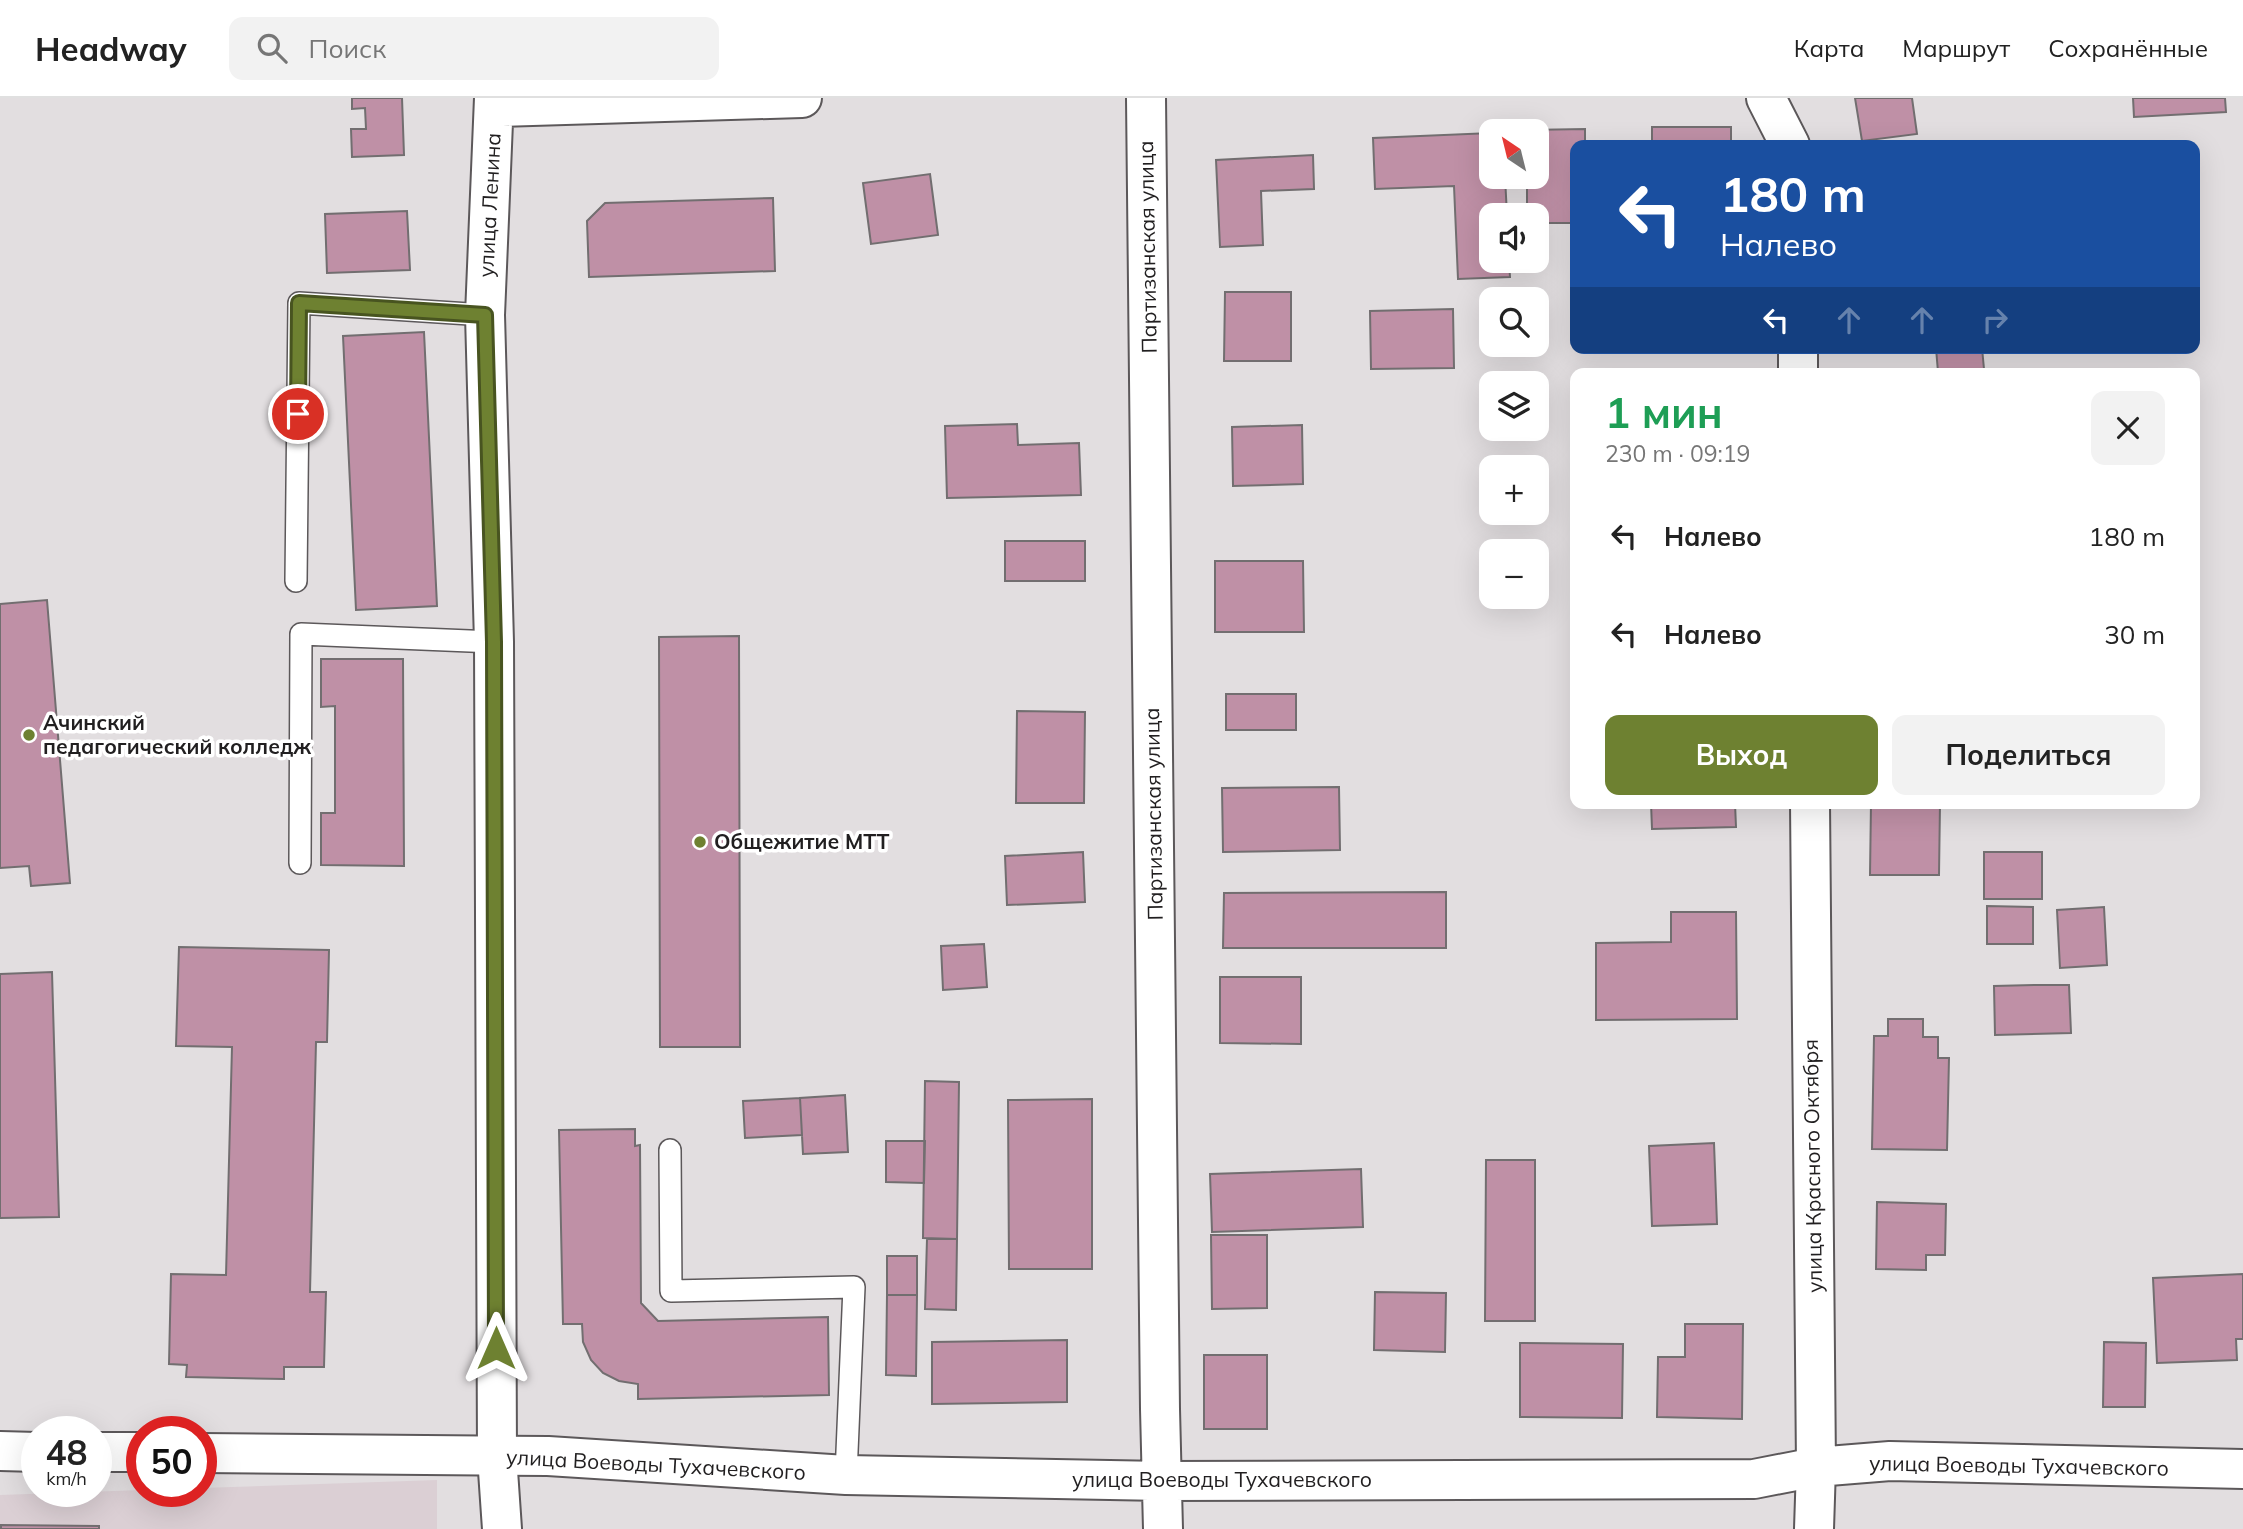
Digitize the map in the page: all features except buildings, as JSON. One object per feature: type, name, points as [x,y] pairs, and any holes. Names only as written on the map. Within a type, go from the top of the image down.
[{"type":"street","points":[[494,102],[802,98]]},
{"type":"street","name":"Партизанская улица","points":[[1146,98],[1163,1529]]},
{"type":"street","points":[[1766,98],[1787,140]]},
{"type":"street","name":"улица Ленина","points":[[494,102],[485,315],[494,642],[497,1456],[502,1529]]},
{"type":"street","name":"улица Красного Октября","points":[[1810,809],[1816,1467],[1814,1529]]},
{"type":"street","points":[[0,1451],[21,1452]]},
{"type":"street","name":"улица Воеводы Тухачевского","points":[[217,1452],[548,1456],[846,1475],[1163,1481],[1754,1479],[1816,1467],[1890,1461],[2243,1469]]},
{"type":"lane","points":[[296,581],[299,303],[485,315]]},
{"type":"lane","points":[[300,863],[301,634],[494,642]]},
{"type":"lane","points":[[670,1150],[671,1291],[854,1287],[846,1475]]},
{"type":"shaded area","points":[[437,1480],[437,1529],[0,1529],[0,1495],[21,1494],[21,1507],[112,1507],[112,1491],[126,1491],[126,1507],[217,1507],[217,1487]]},
{"type":"place","name":"Ачинский педагогический колледж","points":[[29,735]]},
{"type":"place","name":"Общежитие МТТ","points":[[700,842]]},
{"type":"route","points":[[298,414],[299,303],[485,315],[494,642],[496,1348]]}]
